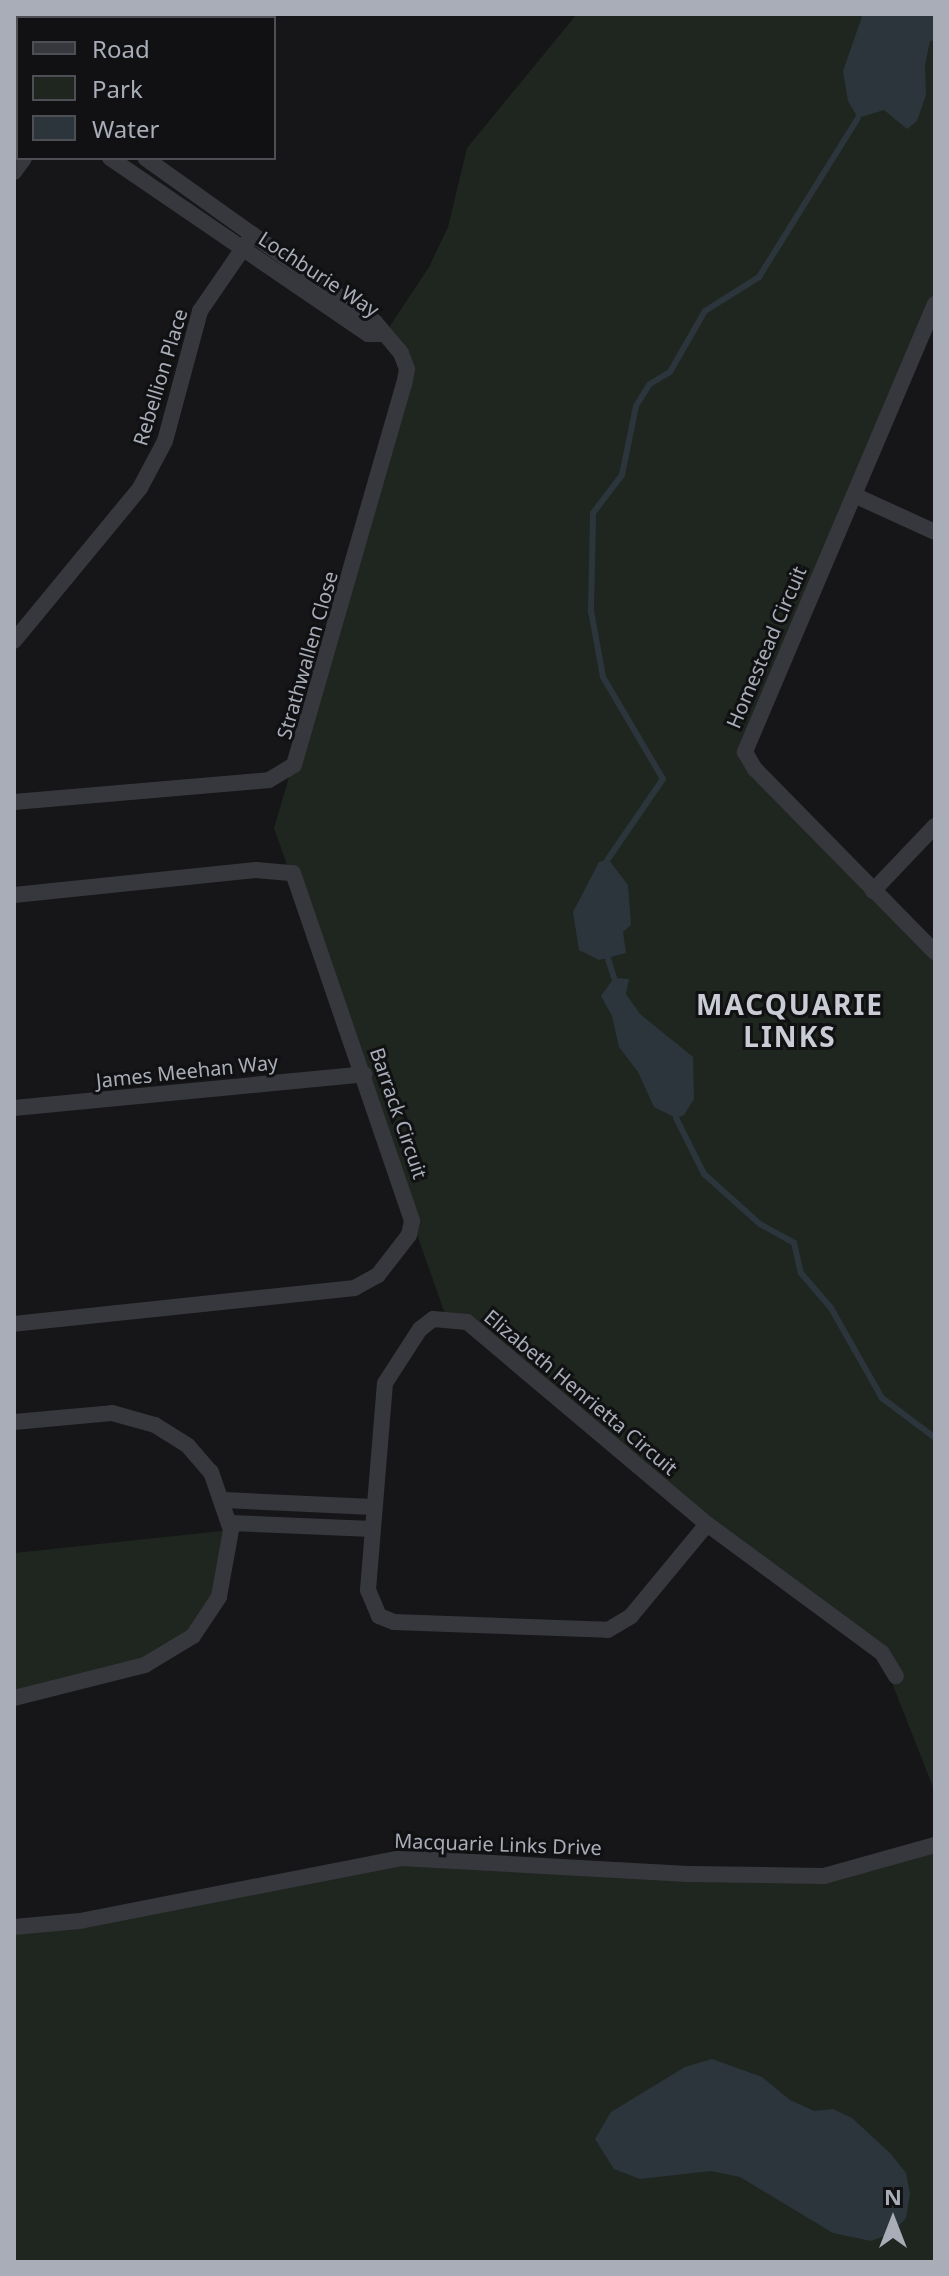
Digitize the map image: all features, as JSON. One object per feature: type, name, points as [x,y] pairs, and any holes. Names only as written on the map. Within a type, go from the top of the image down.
[{"type":"street","name":"Lochburie Way","points":[[113,160],[248,241]]},
{"type":"street","name":"Lochburie Way","points":[[147,160],[368,334],[381,334]]},
{"type":"street","name":"Rebellion Place","points":[[14,641],[140,488],[165,441],[200,311],[248,241]]},
{"type":"street","name":"Homestead Circuit","points":[[935,304],[745,752],[755,769],[935,952]]},
{"type":"street","name":"Strathwallen Close","points":[[14,802],[264,781],[294,765],[404,385],[407,369],[401,353],[381,334]]},
{"type":"street","points":[[854,495],[935,532]]},
{"type":"street","points":[[873,891],[935,826]]},
{"type":"street","name":"Barrack Circuit","points":[[14,895],[256,870],[293,873],[412,1221],[409,1235],[372,1281],[355,1288],[14,1324]]},
{"type":"street","name":"James Meehan Way","points":[[14,1108],[364,1074]]},
{"type":"street","name":"Elizabeth Henrietta Circuit","points":[[707,1524],[631,1616],[620,1625],[589,1633],[394,1622],[379,1616],[368,1590],[385,1383],[420,1329],[433,1319],[451,1317],[467,1322],[707,1524],[882,1653],[896,1676]]},
{"type":"street","points":[[14,1422],[95,1413],[146,1421],[199,1458],[224,1500],[230,1523],[228,1570],[219,1597],[193,1636],[145,1665],[14,1698]]},
{"type":"street","points":[[224,1500],[373,1507]]},
{"type":"street","points":[[230,1523],[372,1529]]},
{"type":"street","name":"Macquarie Links Drive","points":[[14,1927],[80,1921],[401,1858],[688,1874],[824,1876],[935,1845]]},
{"type":"green space","name":"MACQUARIE LINKS","points":[[577,14],[935,14],[935,305],[745,752],[935,954],[935,1792],[881,1655],[467,1322],[446,1317],[274,828],[409,371],[382,338],[429,267],[448,227],[467,148]]},
{"type":"green space","points":[[231,1530],[218,1600],[169,1654],[14,1700],[14,1553]]},
{"type":"green space","points":[[935,1845],[935,2262],[14,2262],[14,1928],[402,1858],[820,1877]]},
{"type":"water","points":[[863,14],[935,14],[935,40],[930,41],[925,65],[926,95],[917,121],[907,129],[884,110],[858,118],[848,101],[843,71]]},
{"type":"water","points":[[608,859],[628,885],[631,925],[623,932],[626,953],[599,960],[579,950],[573,912],[599,862]]},
{"type":"water","points":[[614,978],[629,979],[626,994],[640,1014],[693,1057],[694,1099],[684,1115],[676,1118],[654,1107],[638,1072],[619,1047],[612,1016],[601,996]]},
{"type":"water","points":[[712,2059],[762,2077],[790,2100],[814,2111],[833,2109],[852,2118],[890,2153],[906,2173],[910,2194],[906,2218],[892,2233],[871,2241],[833,2233],[740,2177],[711,2171],[640,2179],[614,2169],[595,2139],[611,2112],[685,2067]]},
{"type":"waterway","points":[[608,859],[663,779],[603,677],[591,611],[593,513],[622,475],[636,406],[650,384],[670,372],[705,311],[759,277],[858,118]]},
{"type":"waterway","points":[[608,959],[614,978]]},
{"type":"waterway","points":[[676,1118],[704,1174],[760,1224],[794,1243],[801,1273],[831,1308],[882,1398],[935,1438]]},
{"type":"district","name":"MACQUARIE LINKS","points":[[790,1020]]}]
